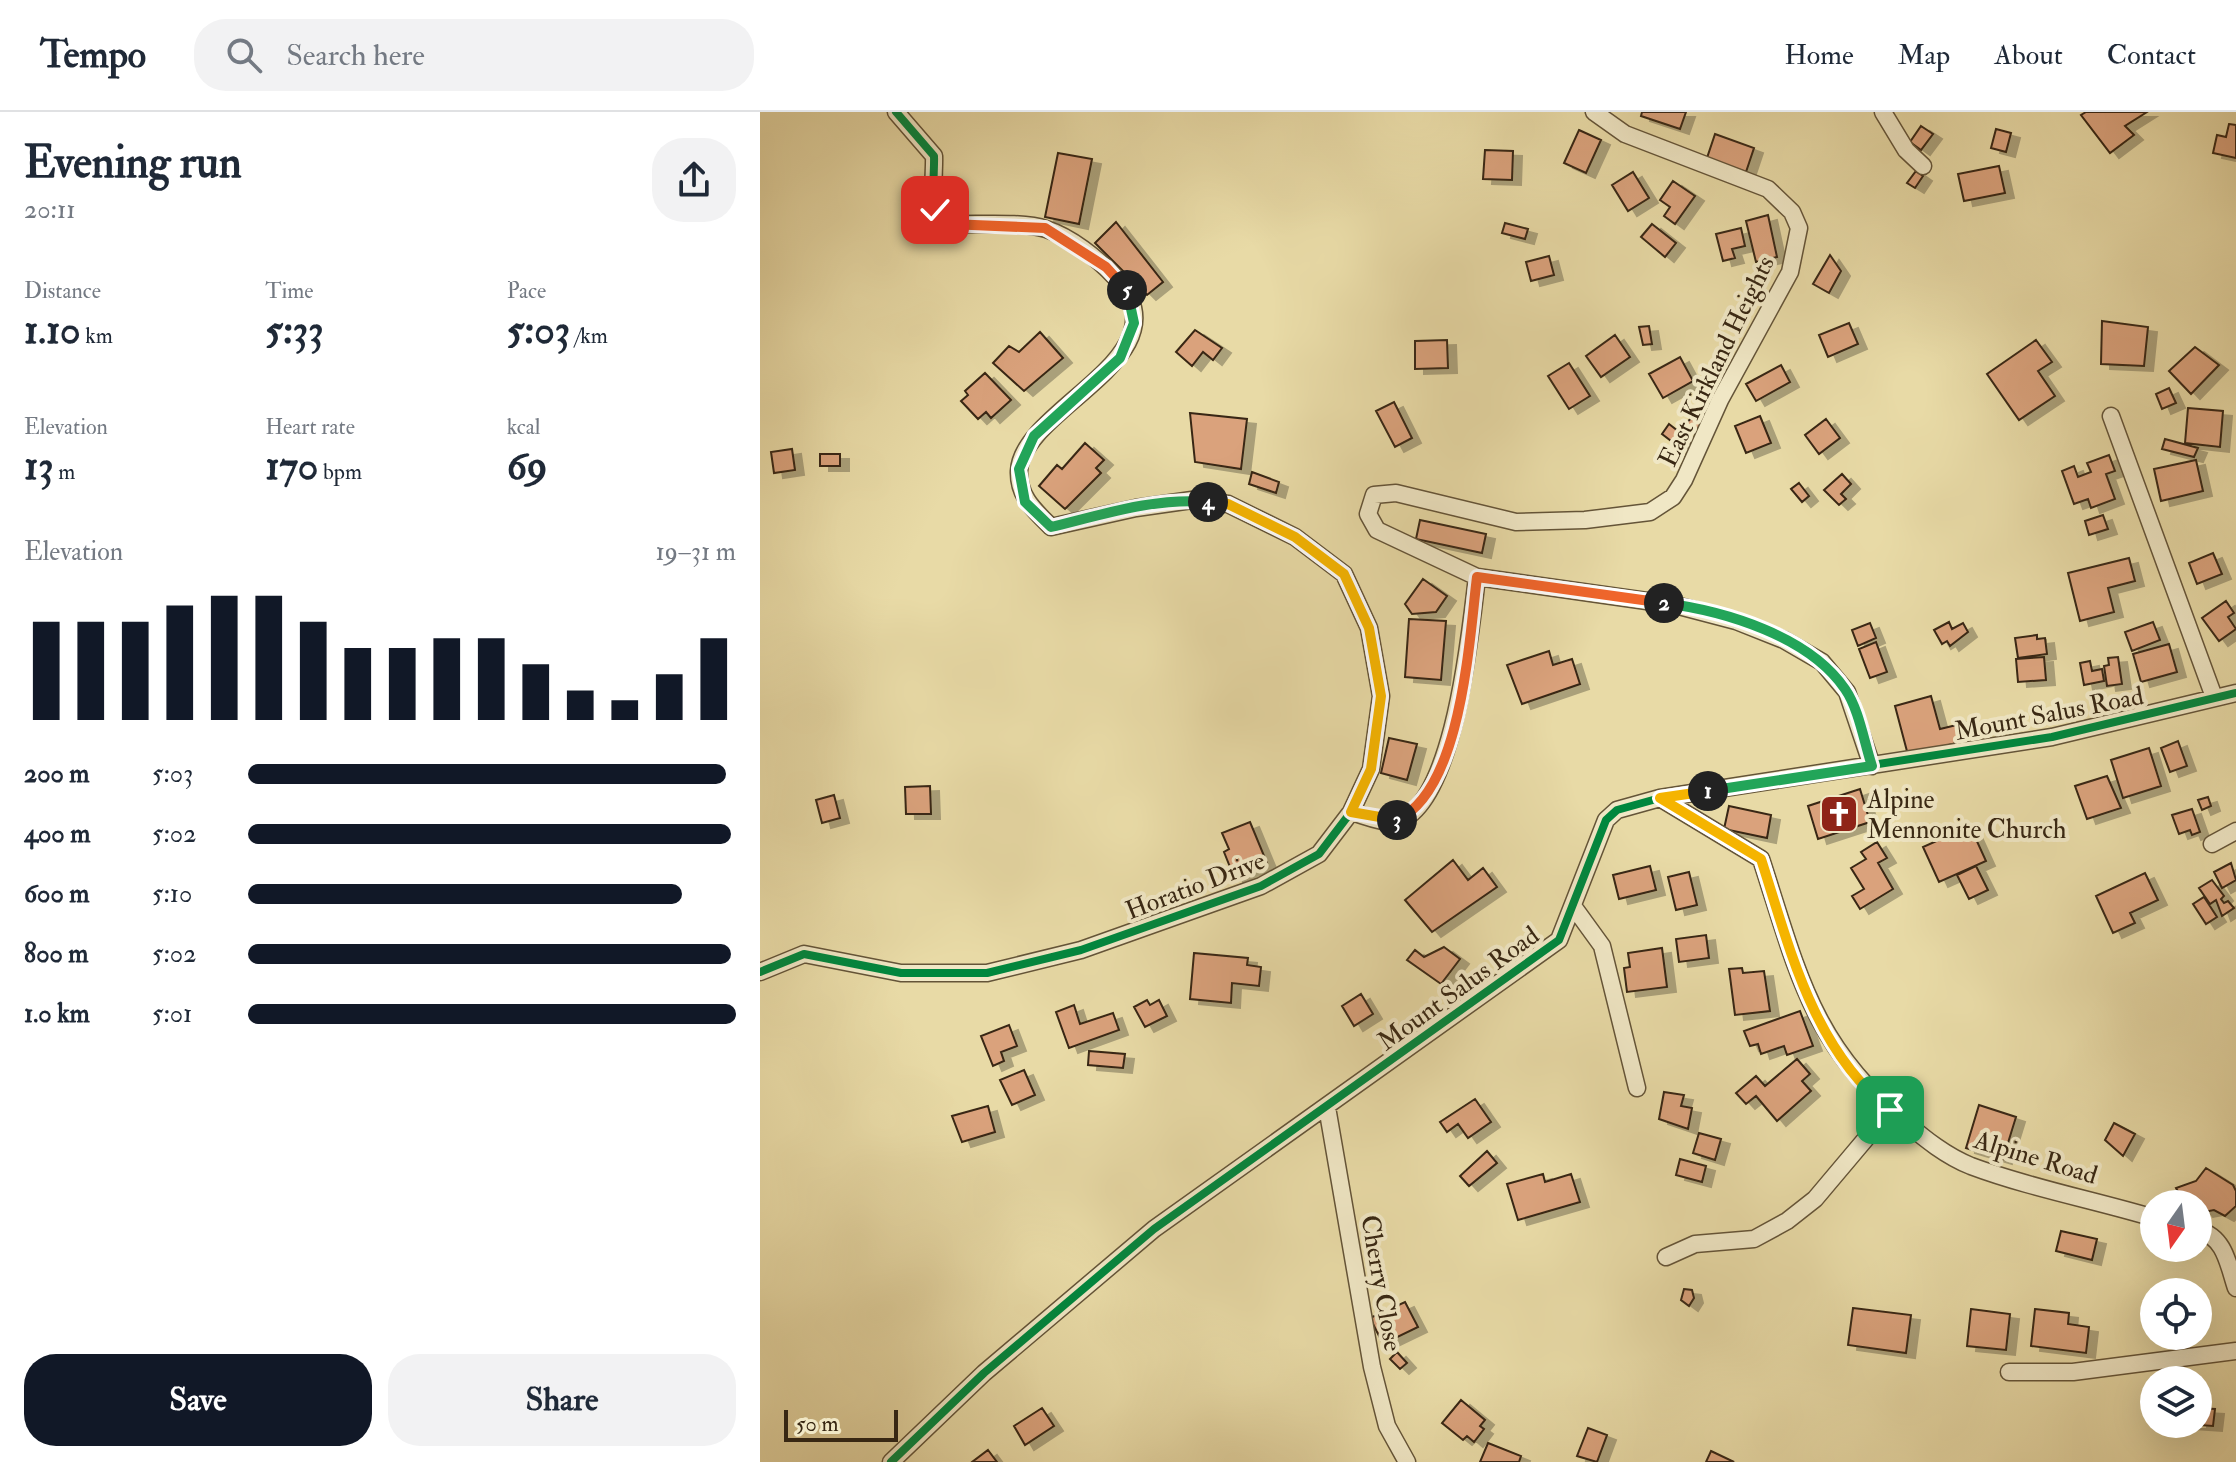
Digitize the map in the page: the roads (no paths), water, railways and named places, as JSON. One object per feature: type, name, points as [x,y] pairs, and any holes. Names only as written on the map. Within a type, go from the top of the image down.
[{"type":"street","name":"Horatio Drive","points":[[760,972],[804,954],[901,973],[987,973],[1081,950],[1261,886],[1319,854],[1351,812],[1371,769],[1381,696],[1369,628],[1344,574],[1295,537],[1228,504],[1192,500],[1051,527],[1025,502],[1019,469],[1034,436],[1120,358],[1134,323],[1126,289],[1085,252],[1045,228],[949,224],[941,220],[935,210],[934,156],[896,112]]},
{"type":"street","name":"East Kirkland Heights","points":[[1594,112],[1625,134],[1689,162],[1768,189],[1792,212],[1799,228],[1797,250],[1790,272],[1720,400],[1684,480],[1663,506],[1650,512],[1623,516],[1516,522],[1396,493],[1374,495],[1368,514],[1377,530],[1477,577],[1675,605],[1736,621],[1784,640],[1822,662],[1847,692],[1872,766]]},
{"type":"street","points":[[1883,112],[1906,150],[1923,166]]},
{"type":"street","points":[[2111,416],[2214,697]]},
{"type":"street","points":[[1351,812],[1393,822],[1411,814],[1424,798],[1444,760],[1461,695],[1477,577]]},
{"type":"street","name":"Mount Salus Road","points":[[891,1462],[984,1373],[1154,1229],[1559,940],[1606,820],[1617,810],[1660,798],[2052,737],[2236,693]]},
{"type":"street","name":"Alpine Road","points":[[1660,798],[1761,859],[1805,994],[1834,1048],[1873,1096],[1933,1145],[1970,1165],[2140,1214]]},
{"type":"street","points":[[2212,844],[2236,831]]},
{"type":"street","points":[[1573,906],[1602,946],[1637,1088]]},
{"type":"street","name":"Cherry Close","points":[[1327,1107],[1372,1367],[1387,1426],[1407,1462]]},
{"type":"street","points":[[1666,1257],[1695,1244],[1754,1239],[1787,1221],[1815,1199],[1890,1110]]},
{"type":"street","points":[[2212,1234],[2223,1249],[2236,1288]]},
{"type":"street","points":[[2009,1372],[2073,1372],[2236,1351]]},
{"type":"place","name":"Alpine Mennonite Church","points":[[1839,814]]}]
